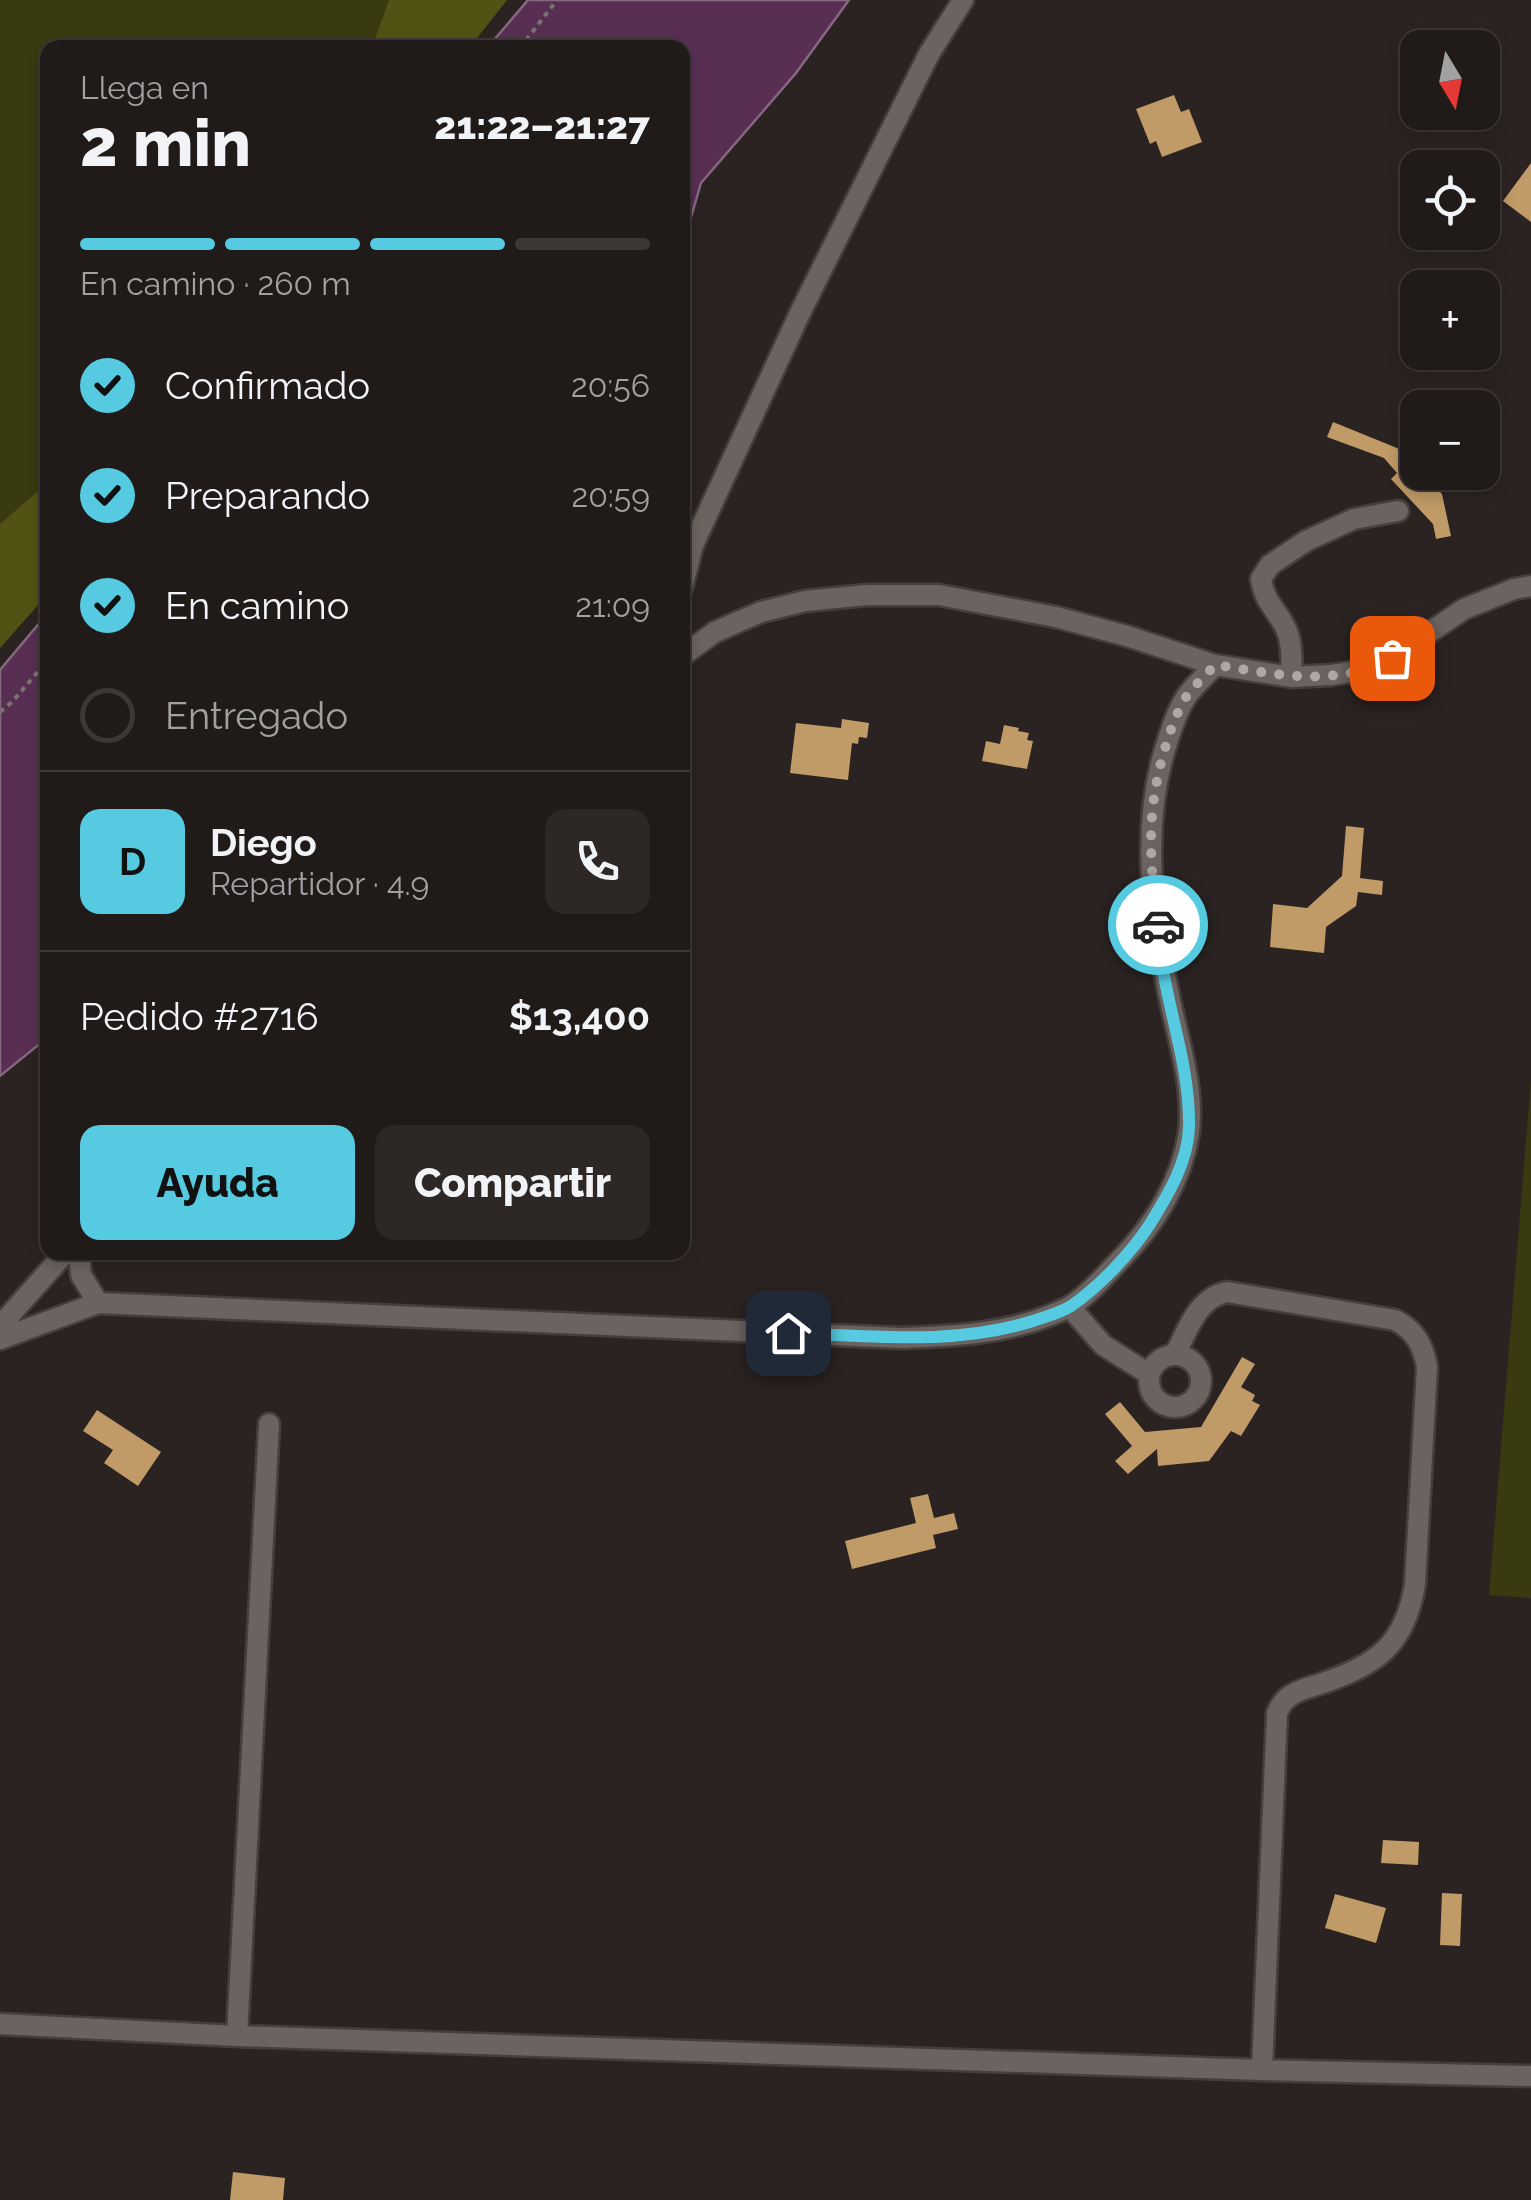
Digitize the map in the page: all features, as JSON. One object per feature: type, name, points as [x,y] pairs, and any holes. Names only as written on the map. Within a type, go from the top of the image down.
[{"type":"street","points":[[690,557],[800,312],[929,54],[963,0]]},
{"type":"street","points":[[1292,677],[1286,627],[1271,608],[1261,579],[1270,565],[1306,541],[1354,519],[1398,512]]},
{"type":"street","points":[[690,650],[716,632],[761,612],[806,601],[867,595],[939,595],[1074,622],[1215,665],[1292,677],[1332,675],[1364,670],[1392,658],[1464,609],[1531,586]]},
{"type":"street","points":[[0,1340],[98,1304],[902,1338],[1003,1330],[1070,1307],[1140,1240],[1180,1169],[1189,1131],[1188,1081],[1163,970],[1150,862],[1150,822],[1156,777],[1171,728],[1187,695],[1215,665]]},
{"type":"street","points":[[0,1326],[59,1260]]},
{"type":"street","points":[[80,1260],[81,1275],[98,1304]]},
{"type":"street","points":[[1175,1354],[1203,1304],[1227,1292],[1395,1320],[1418,1338],[1427,1367],[1415,1584],[1403,1626],[1376,1658],[1294,1692],[1282,1701],[1277,1713],[1262,2070]]},
{"type":"street","points":[[1070,1307],[1103,1345],[1149,1374]]},
{"type":"street","points":[[1175,1354],[1191,1360],[1200,1374],[1199,1391],[1188,1404],[1171,1407],[1150,1392],[1149,1374],[1158,1360],[1175,1354]]},
{"type":"street","points":[[237,2036],[269,1424]]},
{"type":"street","points":[[0,2024],[237,2036],[1531,2076]]},
{"type":"path","points":[[526,40],[557,0]]},
{"type":"path","points":[[0,712],[40,669]]},
{"type":"shaded area","points":[[0,0],[389,0],[375,40],[40,40],[40,489],[0,524]]},
{"type":"shaded area","points":[[389,0],[507,0],[476,40],[375,40]]},
{"type":"shaded area","points":[[528,0],[849,0],[796,73],[701,183],[690,221],[690,40],[494,40]]},
{"type":"shaded area","points":[[40,489],[40,603],[0,648],[0,524]]},
{"type":"shaded area","points":[[40,622],[40,1044],[0,1076],[0,670]]},
{"type":"shaded area","points":[[1531,1079],[1531,1598],[1489,1595]]},
{"type":"building","points":[[1174,95],[1181,112],[1189,109],[1202,142],[1162,157],[1156,141],[1150,144],[1136,109]]},
{"type":"building","points":[[1531,163],[1531,222],[1503,201]]},
{"type":"building","points":[[1333,422],[1397,448],[1400,489],[1391,479],[1397,473],[1384,458],[1327,437]]},
{"type":"building","points":[[1401,490],[1438,490],[1442,494],[1451,536],[1436,539],[1433,524]]},
{"type":"building","points":[[842,719],[869,723],[867,738],[859,737],[858,744],[852,743],[848,780],[790,773],[796,723],[841,728]]},
{"type":"building","points":[[1004,725],[1029,733],[1027,740],[1033,741],[1027,769],[982,761],[986,741],[1000,744]]},
{"type":"building","points":[[1346,826],[1364,828],[1360,878],[1383,881],[1382,895],[1358,892],[1356,906],[1326,927],[1324,953],[1270,947],[1273,904],[1307,908],[1342,876]]},
{"type":"building","points":[[1242,1357],[1255,1364],[1241,1387],[1255,1395],[1252,1401],[1260,1405],[1241,1436],[1231,1431],[1209,1461],[1158,1466],[1157,1449],[1128,1474],[1115,1461],[1132,1446],[1105,1414],[1120,1402],[1145,1432],[1201,1427]]},
{"type":"building","points":[[97,1410],[161,1452],[138,1486],[104,1463],[113,1450],[83,1431]]},
{"type":"building","points":[[928,1494],[934,1518],[954,1513],[958,1529],[933,1535],[936,1548],[852,1569],[845,1541],[916,1523],[910,1498]]},
{"type":"building","points":[[1383,1840],[1419,1842],[1418,1865],[1381,1863]]},
{"type":"building","points":[[1442,1893],[1462,1894],[1460,1946],[1440,1945]]},
{"type":"building","points":[[1335,1894],[1386,1908],[1376,1943],[1325,1928]]},
{"type":"building","points":[[233,2172],[285,2178],[283,2200],[230,2200]]},
{"type":"way so far","points":[[1158,925],[1150,862],[1150,822],[1156,777],[1171,728],[1187,695],[1215,665],[1292,677],[1364,670],[1392,658]]},
{"type":"route","points":[[788,1333],[902,1338],[1003,1330],[1070,1307],[1140,1240],[1180,1169],[1189,1131],[1188,1081],[1163,970],[1158,925]]}]
